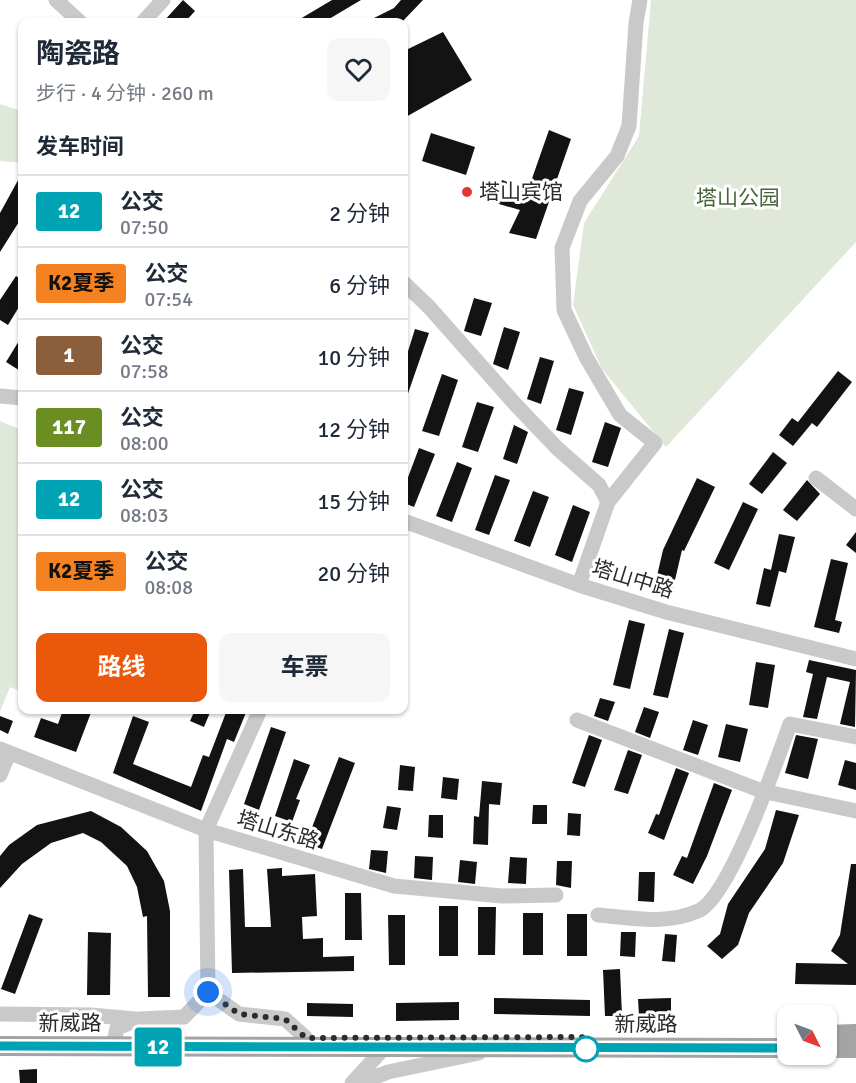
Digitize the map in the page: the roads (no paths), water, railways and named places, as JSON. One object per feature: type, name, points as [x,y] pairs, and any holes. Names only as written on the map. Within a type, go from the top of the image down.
[{"type":"main road","points":[[837,1035],[856,1034]]},
{"type":"main road","name":"新威路","points":[[0,1046],[777,1035]]},
{"type":"main road","name":"新威路","points":[[0,1036],[306,1038],[493,1050],[777,1048]]},
{"type":"main road","points":[[837,1048],[856,1048]]},
{"type":"street","points":[[56,0],[76,18]]},
{"type":"street","points":[[147,18],[163,0]]},
{"type":"street","points":[[579,585],[608,502],[655,443],[620,415],[585,357],[564,310],[562,248],[580,201],[617,156],[629,126],[636,23],[640,0]]},
{"type":"street","points":[[408,287],[429,307],[536,426],[599,485],[608,502]]},
{"type":"street","points":[[0,396],[18,398]]},
{"type":"street","points":[[816,478],[856,509]]},
{"type":"street","name":"塔山中路","points":[[408,522],[579,585],[666,612],[856,658]]},
{"type":"street","points":[[0,1014],[91,1015],[139,1019],[184,1017],[208,992],[206,830],[258,714]]},
{"type":"street","points":[[577,720],[766,792],[856,811]]},
{"type":"street","points":[[598,915],[658,920],[700,911],[712,900],[725,879],[766,792],[790,724],[856,737]]},
{"type":"street","points":[[0,775],[4,751]]},
{"type":"street","name":"塔山东路","points":[[4,751],[206,830],[394,886],[502,896],[556,895]]},
{"type":"street","points":[[208,992],[239,1014],[285,1019],[306,1038]]},
{"type":"street","points":[[115,1038],[117,1028],[139,1019]]},
{"type":"street","points":[[385,1042],[388,1078]]},
{"type":"street","points":[[352,1083],[385,1042]]},
{"type":"street","points":[[360,1083],[388,1078],[493,1050]]},
{"type":"place","name":"塔山宾馆","points":[[467,192]]},
{"type":"park label","name":"塔山公园","points":[[738,198]]}]
